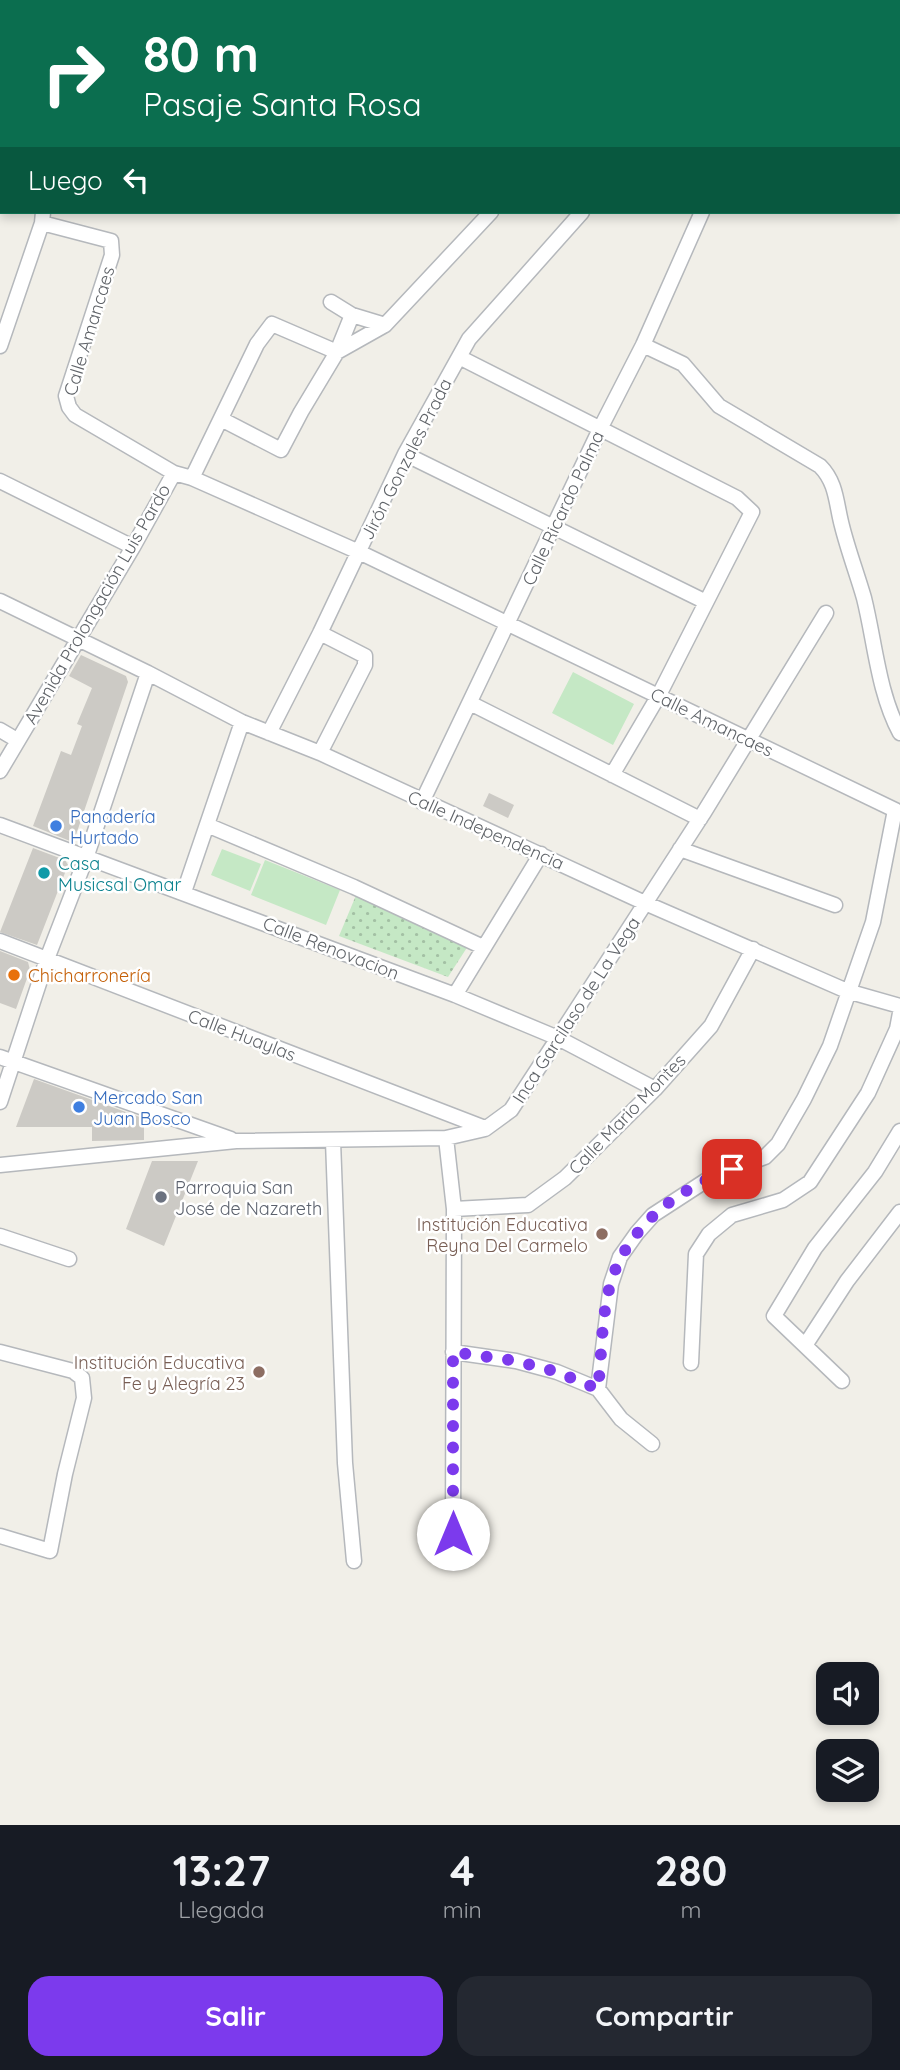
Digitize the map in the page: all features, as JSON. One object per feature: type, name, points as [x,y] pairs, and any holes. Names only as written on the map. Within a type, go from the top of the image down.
[{"type":"street","points":[[337,352],[385,325],[489,214]]},
{"type":"street","name":"Jirón Gonzales Prada","points":[[269,733],[405,454],[469,338],[580,214]]},
{"type":"street","name":"Calle Ricardo Palma","points":[[422,802],[601,427],[643,345],[701,214]]},
{"type":"street","points":[[0,346],[43,217]]},
{"type":"street","name":"Calle Amancaes","points":[[43,217],[111,241],[112,255],[66,396],[75,415],[174,473],[192,478],[359,552],[895,810],[873,922],[830,1046],[804,1099],[778,1144],[765,1157],[713,1176],[674,1199],[653,1215],[620,1257],[606,1307],[598,1389]]},
{"type":"street","points":[[331,302],[352,315],[385,325]]},
{"type":"street","points":[[221,419],[281,450],[337,352],[352,315]]},
{"type":"street","name":"Avenida Prolongación Luis Pardo","points":[[192,478],[257,344],[272,324],[337,352]]},
{"type":"street","points":[[643,345],[682,364],[719,406],[820,466],[829,475],[835,488],[842,526],[864,597],[890,713],[900,733]]},
{"type":"street","points":[[459,356],[737,498],[752,512],[659,695],[612,775]]},
{"type":"street","points":[[405,454],[706,602]]},
{"type":"street","name":"Avenida Prolongación Luis Pardo","points":[[0,771],[174,473]]},
{"type":"street","points":[[0,481],[133,547]]},
{"type":"street","name":"Calle Independencia","points":[[0,601],[242,722],[320,753],[645,903],[847,991],[900,1006]]},
{"type":"street","name":"Inca Garcilaso de La Vega","points":[[0,1165],[236,1141],[446,1138],[485,1129],[511,1110],[700,819],[826,613]]},
{"type":"street","points":[[320,633],[365,656],[365,665],[320,753]]},
{"type":"street","points":[[0,1102],[7,1059],[86,858],[148,673]]},
{"type":"street","points":[[470,703],[700,819]]},
{"type":"street","points":[[184,892],[242,722]]},
{"type":"street","points":[[0,730],[18,740]]},
{"type":"street","name":"Calle Renovacion","points":[[0,825],[455,995],[558,1038],[655,1088]]},
{"type":"street","points":[[207,825],[354,887],[483,947]]},
{"type":"street","points":[[680,849],[835,905]]},
{"type":"street","points":[[455,995],[541,854]]},
{"type":"street","name":"Calle Huaylas","points":[[0,941],[485,1129]]},
{"type":"street","name":"Calle Mario Montes","points":[[454,1209],[528,1205],[565,1178],[655,1088],[711,1026],[753,948]]},
{"type":"street","points":[[691,1363],[696,1254],[709,1234],[732,1215],[783,1200],[810,1182],[868,1093],[897,1029],[900,1013]]},
{"type":"street","points":[[7,1059],[236,1141]]},
{"type":"street","points":[[842,1381],[774,1316],[815,1248],[875,1172],[900,1131]]},
{"type":"street","points":[[446,1138],[454,1209],[453,1534]]},
{"type":"street","points":[[333,1141],[345,1462],[354,1561]]},
{"type":"street","points":[[806,1344],[847,1281],[900,1212]]},
{"type":"street","points":[[0,1236],[69,1259]]},
{"type":"street","points":[[0,1352],[73,1371],[82,1378],[85,1398],[65,1474],[50,1551],[0,1536]]},
{"type":"street","points":[[453,1352],[516,1361],[557,1372],[598,1389],[621,1419],[652,1444]]},
{"type":"green space","points":[[573,672],[634,704],[613,745],[552,713]]},
{"type":"green space","points":[[222,849],[261,864],[250,891],[211,875]]},
{"type":"green space","points":[[265,860],[340,890],[326,925],[251,895]]},
{"type":"green space","points":[[357,893],[468,946],[448,977],[339,936]]},
{"type":"building","points":[[81,655],[126,676],[128,682],[74,840],[70,841],[33,826],[61,751],[71,755],[82,726],[77,724],[92,688],[69,676]]},
{"type":"building","points":[[489,793],[514,805],[508,818],[483,806]]},
{"type":"building","points":[[33,848],[65,860],[68,865],[37,945],[0,932]]},
{"type":"building","name":"Chicharronería","points":[[0,951],[28,962],[30,970],[16,1009],[0,1003]]},
{"type":"building","name":"Mercado San Juan Bosco","points":[[34,1079],[162,1125],[144,1125],[144,1140],[92,1141],[92,1127],[16,1127]]},
{"type":"building","name":"Parroquia San José de Nazareth","points":[[152,1161],[198,1161],[164,1246],[126,1229]]},
{"type":"place","name":"Panadería Hurtado","points":[[56,826]]},
{"type":"place","name":"Casa Musicsal Omar","points":[[44,873]]},
{"type":"place","name":"Chicharronería","points":[[14,975]]},
{"type":"place","name":"Mercado San Juan Bosco","points":[[79,1107]]},
{"type":"place","name":"Parroquia San José de Nazareth","points":[[161,1197]]},
{"type":"place","name":"Institución Educativa Reyna Del Carmelo","points":[[602,1234]]},
{"type":"place","name":"Institución Educativa Fe y Alegría 23","points":[[259,1372]]},
{"type":"route","points":[[453,1534],[453,1352],[516,1361],[557,1372],[598,1389],[606,1307],[620,1257],[653,1215],[713,1176],[732,1169]]}]
